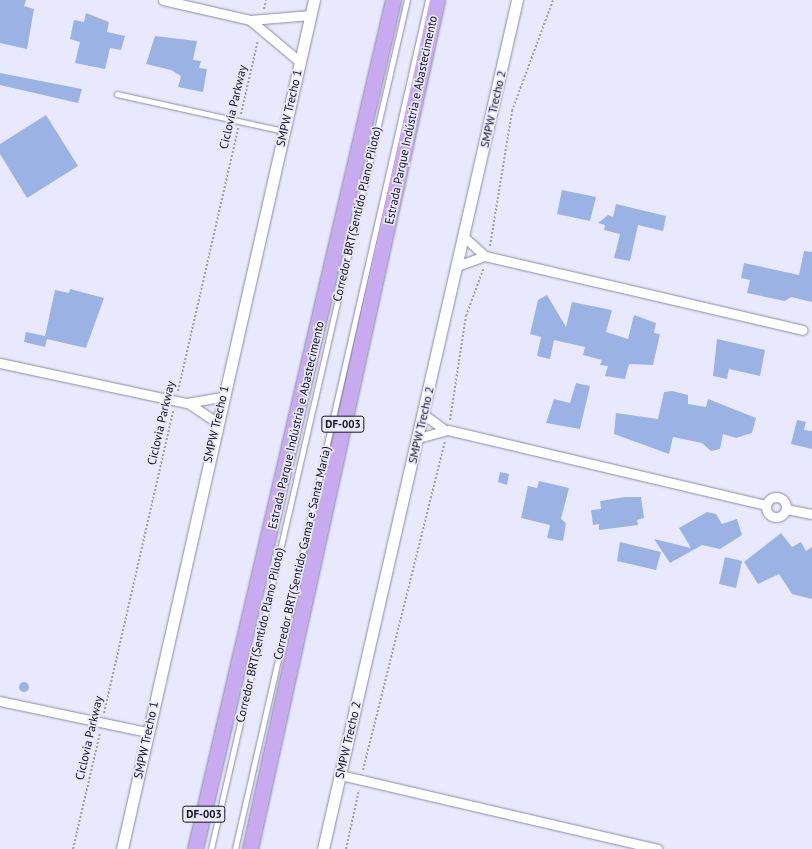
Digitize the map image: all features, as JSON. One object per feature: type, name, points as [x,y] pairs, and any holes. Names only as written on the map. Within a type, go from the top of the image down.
[{"type":"highway","name":"Estrada Parque Indústria e Abastecimento","points":[[195,849],[393,0]]},
{"type":"highway","name":"Estrada Parque Indústria e Abastecimento","points":[[250,849],[437,0]]},
{"type":"street","points":[[163,0],[250,20],[261,24],[300,62]]},
{"type":"street","name":"SMPW Trecho 1","points":[[122,849],[221,397],[314,0]]},
{"type":"street","name":"SMPW Trecho 2","points":[[323,849],[517,0]]},
{"type":"street","points":[[261,24],[311,15]]},
{"type":"street","points":[[464,237],[485,256],[802,330]]},
{"type":"street","points":[[457,266],[485,256]]},
{"type":"street","points":[[0,363],[187,403],[221,397]]},
{"type":"street","points":[[187,403],[216,422]]},
{"type":"street","points":[[423,414],[445,430],[766,505],[768,513],[776,517],[786,509],[812,514]]},
{"type":"street","points":[[418,438],[445,430]]},
{"type":"street","points":[[0,701],[147,732]]},
{"type":"street","points":[[340,775],[657,849]]},
{"type":"lane","name":"Corredor BRT(Sentido Plano Piloto)","points":[[211,849],[407,0]]},
{"type":"lane","name":"Corredor BRT(Sentido Gama e Santa Maria)","points":[[235,849],[428,0]]},
{"type":"lane","points":[[116,94],[284,131]]},
{"type":"path","name":"Ciclovia Parkway","points":[[73,849],[266,0]]},
{"type":"building","points":[[0,0],[26,0],[24,6],[34,9],[27,49],[0,43]]},
{"type":"building","points":[[86,13],[109,22],[107,32],[125,36],[121,50],[110,48],[105,69],[75,63],[80,42],[70,39],[74,20],[84,22]]},
{"type":"building","points":[[155,36],[197,41],[193,60],[201,61],[199,68],[207,69],[203,92],[178,87],[181,76],[171,70],[146,64]]},
{"type":"building","points":[[0,73],[82,89],[78,103],[0,85]]},
{"type":"building","points":[[46,115],[78,166],[27,198],[0,154],[0,144]]},
{"type":"building","points":[[562,190],[596,197],[590,221],[557,214]]},
{"type":"building","points":[[616,204],[666,216],[663,231],[638,225],[630,261],[614,258],[620,234],[604,230],[605,225],[598,223],[608,215],[613,217]]},
{"type":"building","points":[[804,251],[812,252],[812,302],[791,297],[785,301],[747,293],[750,280],[741,278],[744,263],[799,275]]},
{"type":"building","points":[[70,289],[104,298],[86,348],[47,339],[45,347],[24,342],[26,332],[45,336],[55,290],[69,293]]},
{"type":"building","points":[[547,295],[566,327],[572,302],[612,310],[606,332],[628,339],[634,315],[656,323],[654,333],[660,334],[653,365],[629,364],[625,379],[605,376],[608,366],[600,365],[602,360],[583,355],[585,347],[554,340],[550,359],[537,356],[541,337],[530,334],[538,300]]},
{"type":"building","points":[[717,339],[765,350],[760,376],[729,369],[727,379],[713,376]]},
{"type":"building","points":[[576,383],[590,386],[580,429],[546,423],[554,399],[570,403]]},
{"type":"building","points":[[672,391],[688,395],[688,404],[706,407],[708,399],[756,418],[752,433],[736,438],[723,434],[720,449],[711,451],[702,443],[673,437],[669,454],[614,434],[616,413],[658,419],[664,392]]},
{"type":"building","points":[[797,420],[806,422],[804,430],[812,431],[812,449],[791,444]]},
{"type":"building","points":[[500,472],[509,474],[507,485],[498,482]]},
{"type":"building","points":[[539,481],[569,488],[561,519],[566,523],[563,541],[547,538],[550,525],[521,518],[528,486],[537,488]]},
{"type":"building","points":[[625,497],[641,497],[644,518],[637,520],[638,525],[599,530],[599,524],[593,525],[591,510],[601,509],[600,501]]},
{"type":"building","points":[[707,512],[716,514],[722,524],[737,519],[742,535],[720,549],[702,545],[670,563],[654,539],[691,548],[679,528]]},
{"type":"building","points":[[781,533],[792,547],[801,542],[806,551],[812,547],[812,599],[792,594],[779,574],[758,584],[744,562]]},
{"type":"building","points":[[620,542],[661,552],[656,570],[617,561]]},
{"type":"building","points":[[725,557],[742,561],[736,588],[719,584]]},
{"type":"building","points":[[22,682],[26,682],[28,683],[28,691],[22,692],[19,689],[19,685]]}]
